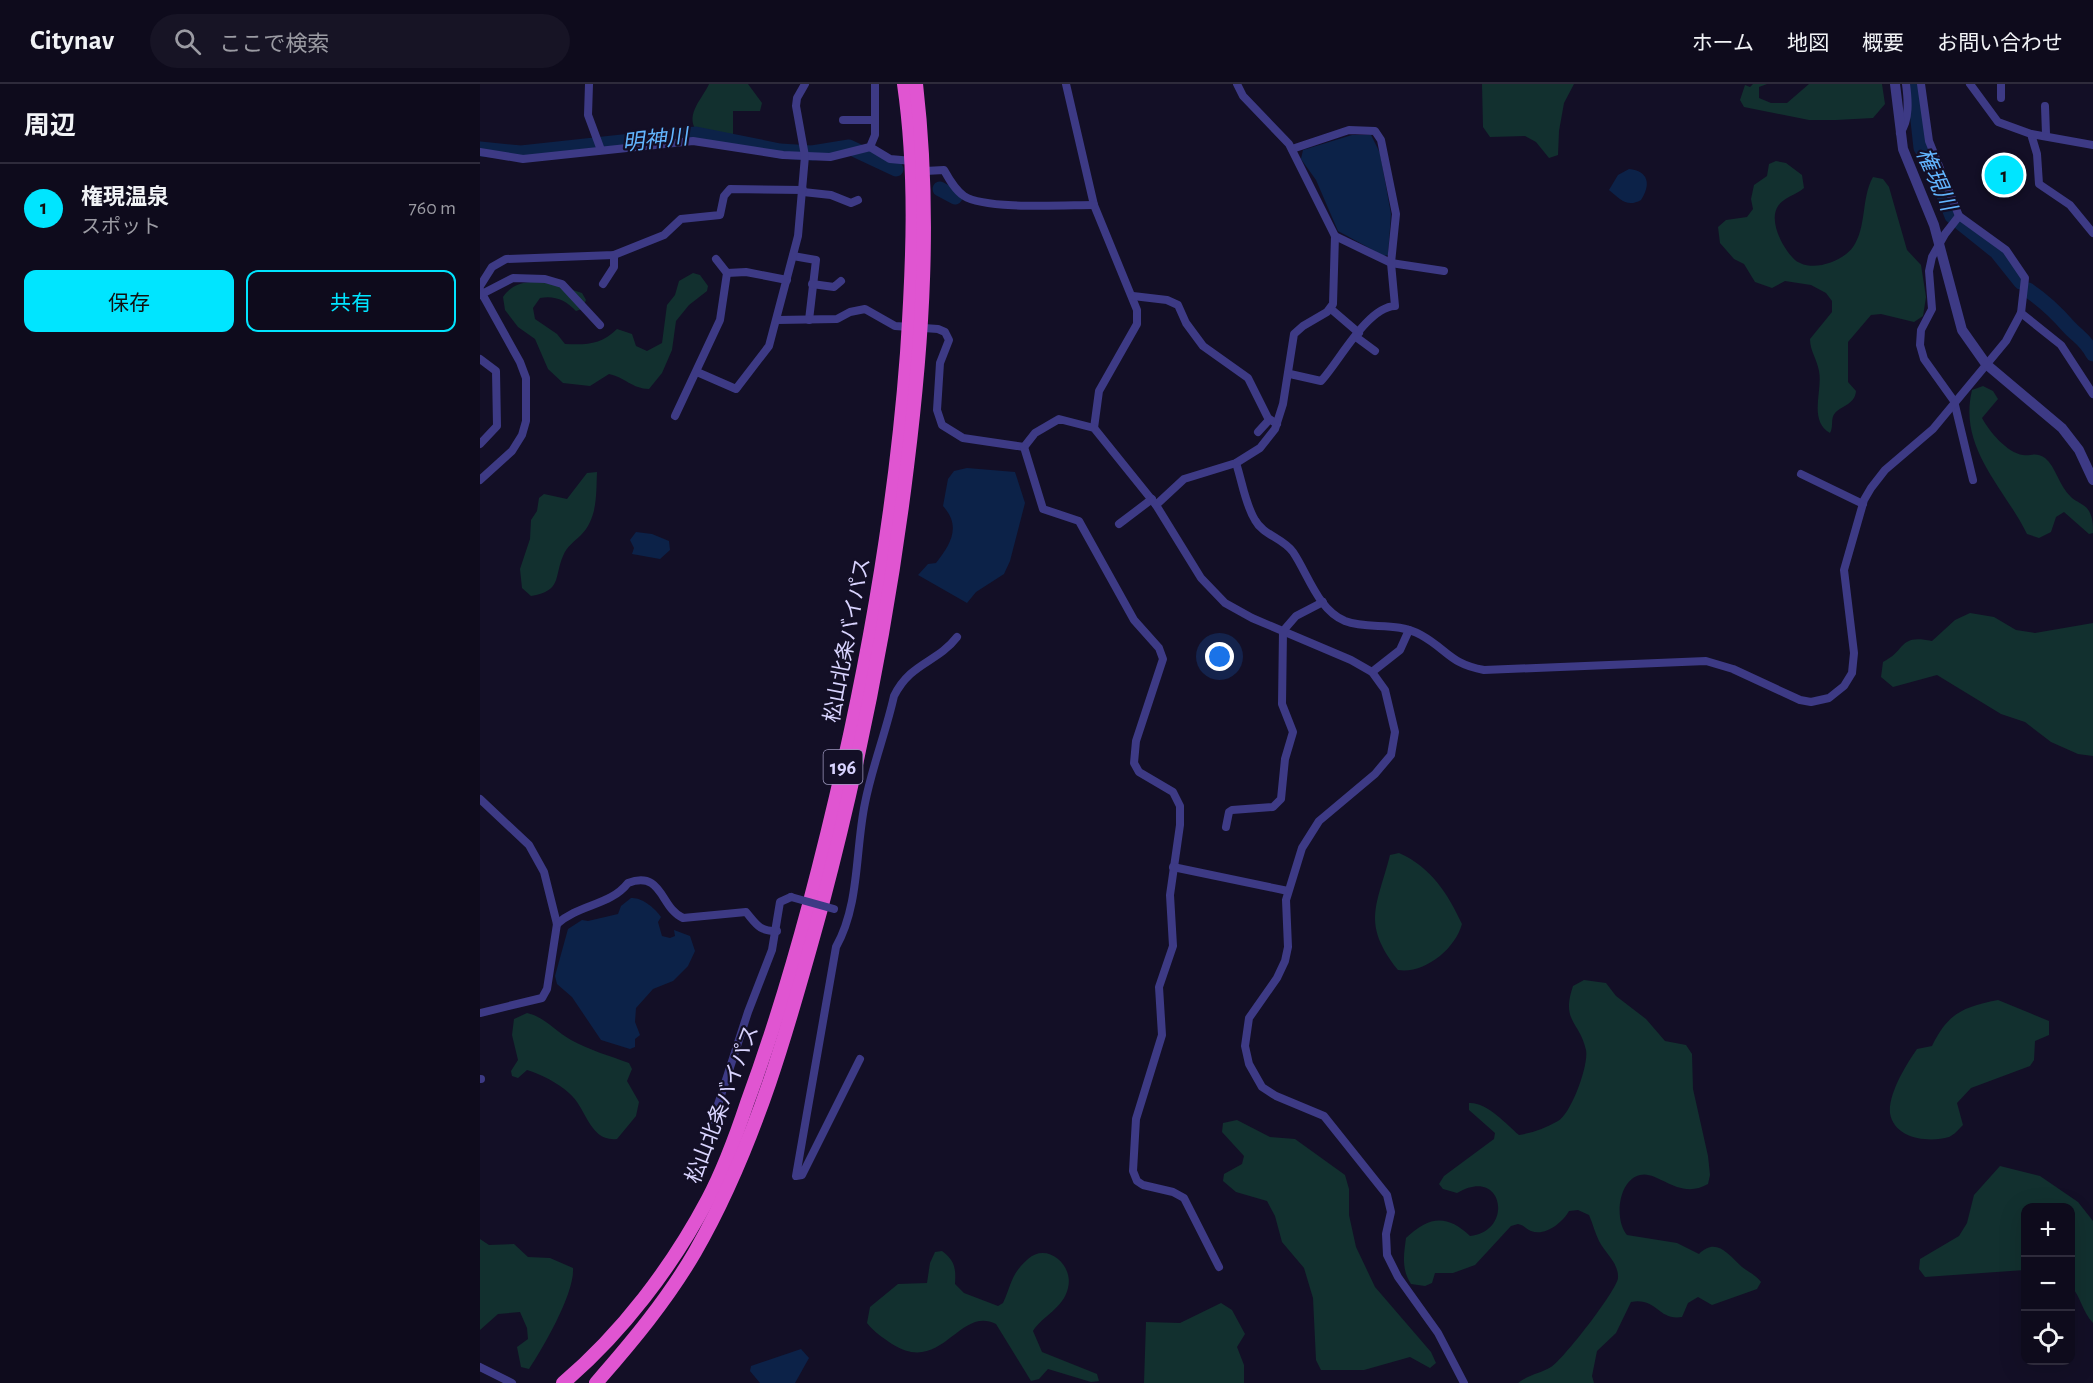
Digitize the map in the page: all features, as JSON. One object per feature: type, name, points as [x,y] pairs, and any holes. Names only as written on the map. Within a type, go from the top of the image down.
[{"type":"highway","name":"松山北条バイパス","points":[[904,84],[912,161],[916,326]]},
{"type":"highway","name":"松山北条バイパス","points":[[596,1383],[663,1301],[695,1251],[733,1173],[786,1027],[844,794],[891,585],[916,326],[925,171],[916,84]]},
{"type":"highway","name":"松山北条バイパス","points":[[563,1383],[611,1337],[650,1291],[713,1189],[730,1151],[775,1024],[844,794]]},
{"type":"street","points":[[589,84],[588,115],[602,150]]},
{"type":"street","points":[[697,372],[736,389],[765,354],[777,320],[798,236],[804,156],[796,106],[805,84]]},
{"type":"street","points":[[480,152],[523,159],[693,141],[804,156],[830,157],[866,148],[875,135],[875,84]]},
{"type":"street","points":[[1066,84],[1094,205],[1133,296],[1137,324],[1099,391],[1094,428]]},
{"type":"street","points":[[1237,84],[1243,96],[1277,129],[1292,148],[1335,236],[1330,309],[1375,351]]},
{"type":"street","points":[[1894,84],[1900,133],[1911,173],[1939,243],[1962,330],[1986,364],[2052,418],[2075,444],[2093,478]]},
{"type":"street","points":[[1970,84],[1998,122],[2031,134],[2046,134],[2093,145]]},
{"type":"street","points":[[2001,84],[2001,98]]},
{"type":"street","points":[[1900,133],[1904,127],[1914,87]]},
{"type":"street","points":[[1236,463],[1254,519],[1263,529],[1287,545],[1323,602],[1332,613],[1346,621],[1382,624],[1409,630],[1421,636],[1453,661],[1484,670],[1706,661],[1733,669],[1789,696],[1811,702],[1821,700],[1844,686],[1854,664],[1844,570],[1863,504],[1877,479],[1920,442],[2006,341],[2021,313],[2025,284],[2023,273],[2006,250],[1957,219],[1929,141],[1914,87]]},
{"type":"street","points":[[2045,106],[2046,134]]},
{"type":"street","points":[[843,120],[875,120]]},
{"type":"street","points":[[1290,374],[1321,381],[1342,350],[1377,310],[1395,306],[1390,263],[1396,214],[1379,135],[1369,129],[1348,130],[1292,148]]},
{"type":"street","points":[[2031,134],[2037,154],[2038,184],[2070,205],[2093,233]]},
{"type":"street","points":[[866,148],[890,159],[912,161]]},
{"type":"street","points":[[925,171],[944,170],[962,195],[974,201],[1013,205],[1094,205]]},
{"type":"street","points":[[481,291],[492,267],[506,259],[614,255],[664,235],[681,219],[720,215],[724,196],[730,189],[803,191],[831,195],[851,203],[858,200]]},
{"type":"street","points":[[1957,219],[1939,243],[1929,272],[1932,309],[1922,330],[1920,345],[1924,359],[1954,401],[1973,480]]},
{"type":"street","points":[[1335,236],[1390,263],[1444,271]]},
{"type":"street","points":[[603,284],[614,267],[614,255]]},
{"type":"street","points":[[793,256],[816,261],[809,320]]},
{"type":"street","points":[[675,416],[720,320],[727,273],[716,259]]},
{"type":"street","points":[[727,273],[746,272],[787,280]]},
{"type":"street","points":[[481,291],[513,278],[545,279],[562,284],[600,325]]},
{"type":"street","points":[[812,284],[834,286],[841,281]]},
{"type":"street","points":[[480,480],[512,452],[522,435],[526,421],[524,370],[481,291]]},
{"type":"street","points":[[1133,296],[1167,300],[1178,306],[1186,323],[1203,346],[1248,378],[1273,422]]},
{"type":"street","points":[[777,320],[837,319],[850,312],[865,309],[895,326],[916,326],[945,332],[949,340],[940,363],[937,410],[942,425],[963,438],[1024,447]]},
{"type":"street","points":[[1119,524],[1154,502],[1184,479],[1236,463],[1260,448],[1273,422],[1290,374],[1294,334],[1330,309]]},
{"type":"street","points":[[2021,313],[2061,345],[2093,394]]},
{"type":"street","points":[[480,359],[496,371],[497,426],[480,444]]},
{"type":"street","points":[[1024,447],[1035,433],[1059,419],[1094,428],[1154,502],[1178,544],[1213,592],[1237,611],[1351,660],[1372,672],[1385,690],[1395,732],[1390,755],[1375,774],[1319,821],[1302,848],[1288,891],[1288,947],[1285,961],[1277,978],[1249,1018],[1245,1046],[1249,1064],[1262,1087],[1276,1096],[1312,1109],[1333,1124],[1387,1196],[1391,1212],[1386,1234],[1387,1255],[1398,1277],[1438,1333],[1464,1383]]},
{"type":"street","points":[[1258,432],[1273,422]]},
{"type":"street","points":[[1024,447],[1042,509],[1079,521],[1134,620],[1159,648],[1163,659],[1136,741],[1134,763],[1139,772],[1173,792],[1180,806],[1180,825],[1170,895],[1173,946],[1159,987],[1162,1035],[1136,1119],[1133,1171],[1137,1181],[1143,1185],[1178,1194],[1184,1198],[1219,1268]]},
{"type":"street","points":[[1801,474],[1863,504]]},
{"type":"street","points":[[1226,827],[1229,812],[1232,810],[1273,807],[1278,805],[1281,799],[1285,759],[1293,732],[1282,704],[1283,631],[1296,616],[1323,602]]},
{"type":"street","points":[[1372,672],[1400,650],[1409,630]]},
{"type":"street","points":[[860,1059],[801,1175],[796,1176],[836,947],[855,892],[855,861],[866,800],[894,696],[902,680],[948,647],[957,637]]},
{"type":"street","points":[[844,794],[866,800]]},
{"type":"street","points":[[480,798],[529,845],[539,861],[558,924],[547,989],[542,998],[480,1013]]},
{"type":"street","points":[[1173,867],[1288,891]]},
{"type":"street","points":[[558,924],[566,916],[614,897],[628,883],[644,880],[657,887],[675,914],[683,918],[746,912],[757,927],[762,930],[777,931]]},
{"type":"street","points":[[713,1120],[777,931],[780,902],[791,897],[849,914]]},
{"type":"street","points":[[480,1367],[512,1383]]},
{"type":"green space","points":[[709,84],[748,84],[762,103],[760,111],[733,111],[733,137],[696,130],[693,124],[696,106]]},
{"type":"green space","points":[[1482,84],[1574,84],[1564,103],[1558,155],[1549,158],[1536,142],[1525,136],[1490,137],[1483,127]]},
{"type":"green space","points":[[1753,84],[1767,84],[1759,87],[1759,98],[1771,103],[1787,103],[1809,84],[1882,84],[1885,104],[1873,118],[1809,120],[1744,107],[1740,100],[1745,85],[1750,87]]},
{"type":"green space","points":[[1776,161],[1786,163],[1802,175],[1804,188],[1787,198],[1775,212],[1778,234],[1795,260],[1809,266],[1826,264],[1842,257],[1853,247],[1860,231],[1869,185],[1873,177],[1883,179],[1889,187],[1907,250],[1921,265],[1926,297],[1923,316],[1914,322],[1881,314],[1871,315],[1848,342],[1848,382],[1856,391],[1851,402],[1835,413],[1830,433],[1823,427],[1818,413],[1820,379],[1810,339],[1832,312],[1832,301],[1826,293],[1811,285],[1785,281],[1772,288],[1755,282],[1744,264],[1734,259],[1720,243],[1718,227],[1726,220],[1747,217],[1753,209],[1751,199],[1754,185],[1767,176],[1769,164]]},
{"type":"green space","points":[[693,273],[700,275],[708,286],[707,291],[689,305],[676,321],[672,350],[662,373],[649,389],[638,387],[609,374],[590,386],[563,383],[548,369],[535,339],[518,327],[505,310],[503,297],[519,284],[540,282],[562,287],[582,293],[586,300],[582,309],[576,311],[564,301],[550,297],[540,298],[533,308],[535,319],[557,334],[565,344],[593,343],[617,329],[632,334],[636,346],[647,351],[662,343],[667,305],[675,295],[679,281]]},
{"type":"green space","points":[[1983,386],[1993,391],[1998,399],[1982,418],[1989,429],[2011,450],[2023,455],[2045,458],[2067,493],[2089,511],[2093,533],[2089,534],[2064,512],[2056,517],[2051,532],[2039,538],[2027,534],[1986,466],[1971,430],[1969,411],[1972,390]]},
{"type":"green space","points":[[597,472],[596,497],[591,521],[565,553],[552,587],[541,594],[531,596],[522,588],[520,569],[530,539],[531,520],[537,511],[539,498],[544,494],[567,499],[587,473]]},
{"type":"green space","points":[[1970,613],[1994,617],[2016,630],[2035,633],[2093,623],[2093,756],[2078,754],[2051,742],[2025,722],[2001,714],[1937,675],[1893,687],[1881,677],[1883,662],[1908,641],[1921,639],[1932,641],[1955,620]]},
{"type":"green space","points":[[1399,853],[1420,866],[1437,882],[1451,902],[1462,924],[1446,951],[1428,964],[1408,970],[1398,970],[1386,954],[1379,939],[1375,914],[1390,855]]},
{"type":"green space","points":[[1584,980],[1606,983],[1616,996],[1646,1019],[1665,1041],[1686,1045],[1692,1054],[1693,1089],[1708,1156],[1710,1175],[1708,1184],[1688,1189],[1647,1175],[1633,1178],[1627,1184],[1620,1201],[1620,1220],[1627,1235],[1677,1243],[1699,1254],[1711,1247],[1722,1249],[1761,1282],[1757,1289],[1712,1305],[1698,1297],[1688,1303],[1682,1317],[1668,1316],[1647,1303],[1631,1302],[1616,1333],[1597,1351],[1592,1376],[1594,1383],[1518,1383],[1557,1362],[1589,1324],[1609,1296],[1618,1278],[1616,1268],[1599,1241],[1589,1215],[1578,1210],[1569,1211],[1558,1224],[1542,1232],[1531,1231],[1518,1224],[1511,1226],[1475,1265],[1453,1273],[1435,1273],[1432,1283],[1425,1286],[1411,1284],[1406,1273],[1404,1261],[1406,1238],[1422,1225],[1438,1220],[1454,1224],[1470,1236],[1484,1232],[1493,1224],[1498,1213],[1498,1202],[1493,1193],[1485,1187],[1473,1187],[1457,1193],[1443,1189],[1439,1184],[1444,1176],[1494,1139],[1495,1133],[1469,1110],[1469,1103],[1483,1106],[1519,1135],[1544,1128],[1563,1117],[1578,1089],[1585,1066],[1586,1050],[1572,1020],[1569,1007],[1573,986]]},
{"type":"green space","points":[[1998,1000],[2049,1021],[2049,1035],[2035,1041],[2034,1060],[2030,1066],[1971,1088],[1957,1103],[1963,1125],[1949,1137],[1923,1139],[1905,1134],[1898,1129],[1890,1113],[1890,1105],[1895,1088],[1917,1049],[1932,1046],[1944,1026],[1958,1013],[1975,1005]]},
{"type":"green space","points":[[527,1013],[539,1018],[578,1044],[629,1063],[632,1069],[627,1081],[639,1102],[636,1116],[617,1139],[608,1139],[594,1130],[575,1099],[555,1082],[527,1070],[518,1078],[512,1076],[511,1071],[518,1060],[512,1035],[514,1019]]},
{"type":"green space","points":[[1237,1120],[1270,1137],[1295,1139],[1345,1175],[1349,1189],[1349,1215],[1356,1247],[1375,1287],[1431,1352],[1436,1363],[1430,1368],[1410,1357],[1364,1370],[1321,1370],[1316,1360],[1313,1298],[1304,1268],[1282,1242],[1275,1216],[1267,1201],[1236,1192],[1223,1181],[1224,1174],[1242,1164],[1244,1156],[1222,1132],[1223,1123]]},
{"type":"green space","points":[[2000,1166],[2040,1176],[2078,1202],[2093,1221],[2093,1323],[2075,1292],[2075,1203],[2021,1203],[2021,1270],[1925,1277],[1919,1269],[1920,1259],[1959,1236],[1967,1223],[1974,1195]]},
{"type":"green space","points":[[480,1239],[489,1245],[514,1244],[528,1257],[550,1258],[573,1268],[564,1305],[529,1369],[521,1367],[517,1347],[528,1339],[527,1328],[520,1312],[498,1314],[480,1330]]},
{"type":"green space","points":[[942,1251],[950,1258],[955,1269],[955,1284],[964,1293],[998,1306],[1003,1303],[1015,1275],[1028,1259],[1035,1254],[1043,1253],[1057,1259],[1067,1271],[1068,1288],[1062,1301],[1033,1331],[1042,1352],[1097,1374],[1099,1381],[1091,1382],[1048,1369],[1039,1379],[1031,1381],[996,1324],[983,1321],[971,1324],[937,1347],[924,1352],[909,1352],[875,1332],[867,1323],[870,1307],[898,1284],[927,1283],[930,1263],[935,1252]]},
{"type":"green space","points":[[1221,1303],[1232,1310],[1245,1334],[1237,1347],[1244,1365],[1244,1383],[1144,1383],[1146,1322],[1180,1323]]},
{"type":"water","points":[[1352,135],[1371,135],[1380,153],[1391,214],[1388,255],[1384,256],[1338,231],[1316,180],[1301,159],[1303,150]]},
{"type":"water","points":[[1629,169],[1641,173],[1647,184],[1641,200],[1632,203],[1624,201],[1609,190],[1618,175]]},
{"type":"water","points":[[967,468],[1015,472],[1025,503],[1010,561],[1004,574],[976,592],[967,603],[918,575],[928,564],[936,563],[949,543],[953,529],[952,521],[943,506],[948,479],[954,471]]},
{"type":"water","points":[[636,532],[652,534],[669,541],[670,550],[660,559],[632,554],[634,548],[630,540]]},
{"type":"water","points":[[631,898],[644,901],[659,914],[661,917],[658,922],[662,936],[670,938],[675,936],[674,930],[690,936],[695,951],[688,966],[673,981],[653,989],[636,1008],[635,1022],[640,1035],[635,1039],[635,1047],[630,1049],[601,1040],[572,997],[557,984],[555,976],[568,929],[582,920],[588,921],[618,914],[621,906]]},
{"type":"water","points":[[801,1349],[809,1358],[795,1383],[760,1383],[750,1371],[751,1366]]},
{"type":"waterway","name":"権現川","points":[[1914,84],[1921,148],[1931,162],[1952,216],[1997,252],[2021,282]]},
{"type":"waterway","name":"明神川","points":[[480,149],[521,153],[696,134],[780,151],[812,153],[849,147],[896,169]]},
{"type":"waterway","name":"明神川","points":[[940,189],[955,197]]},
{"type":"waterway","name":"権現川","points":[[2028,290],[2054,311],[2093,354]]},
{"type":"place","name":"権現温泉","points":[[2004,175]]}]
